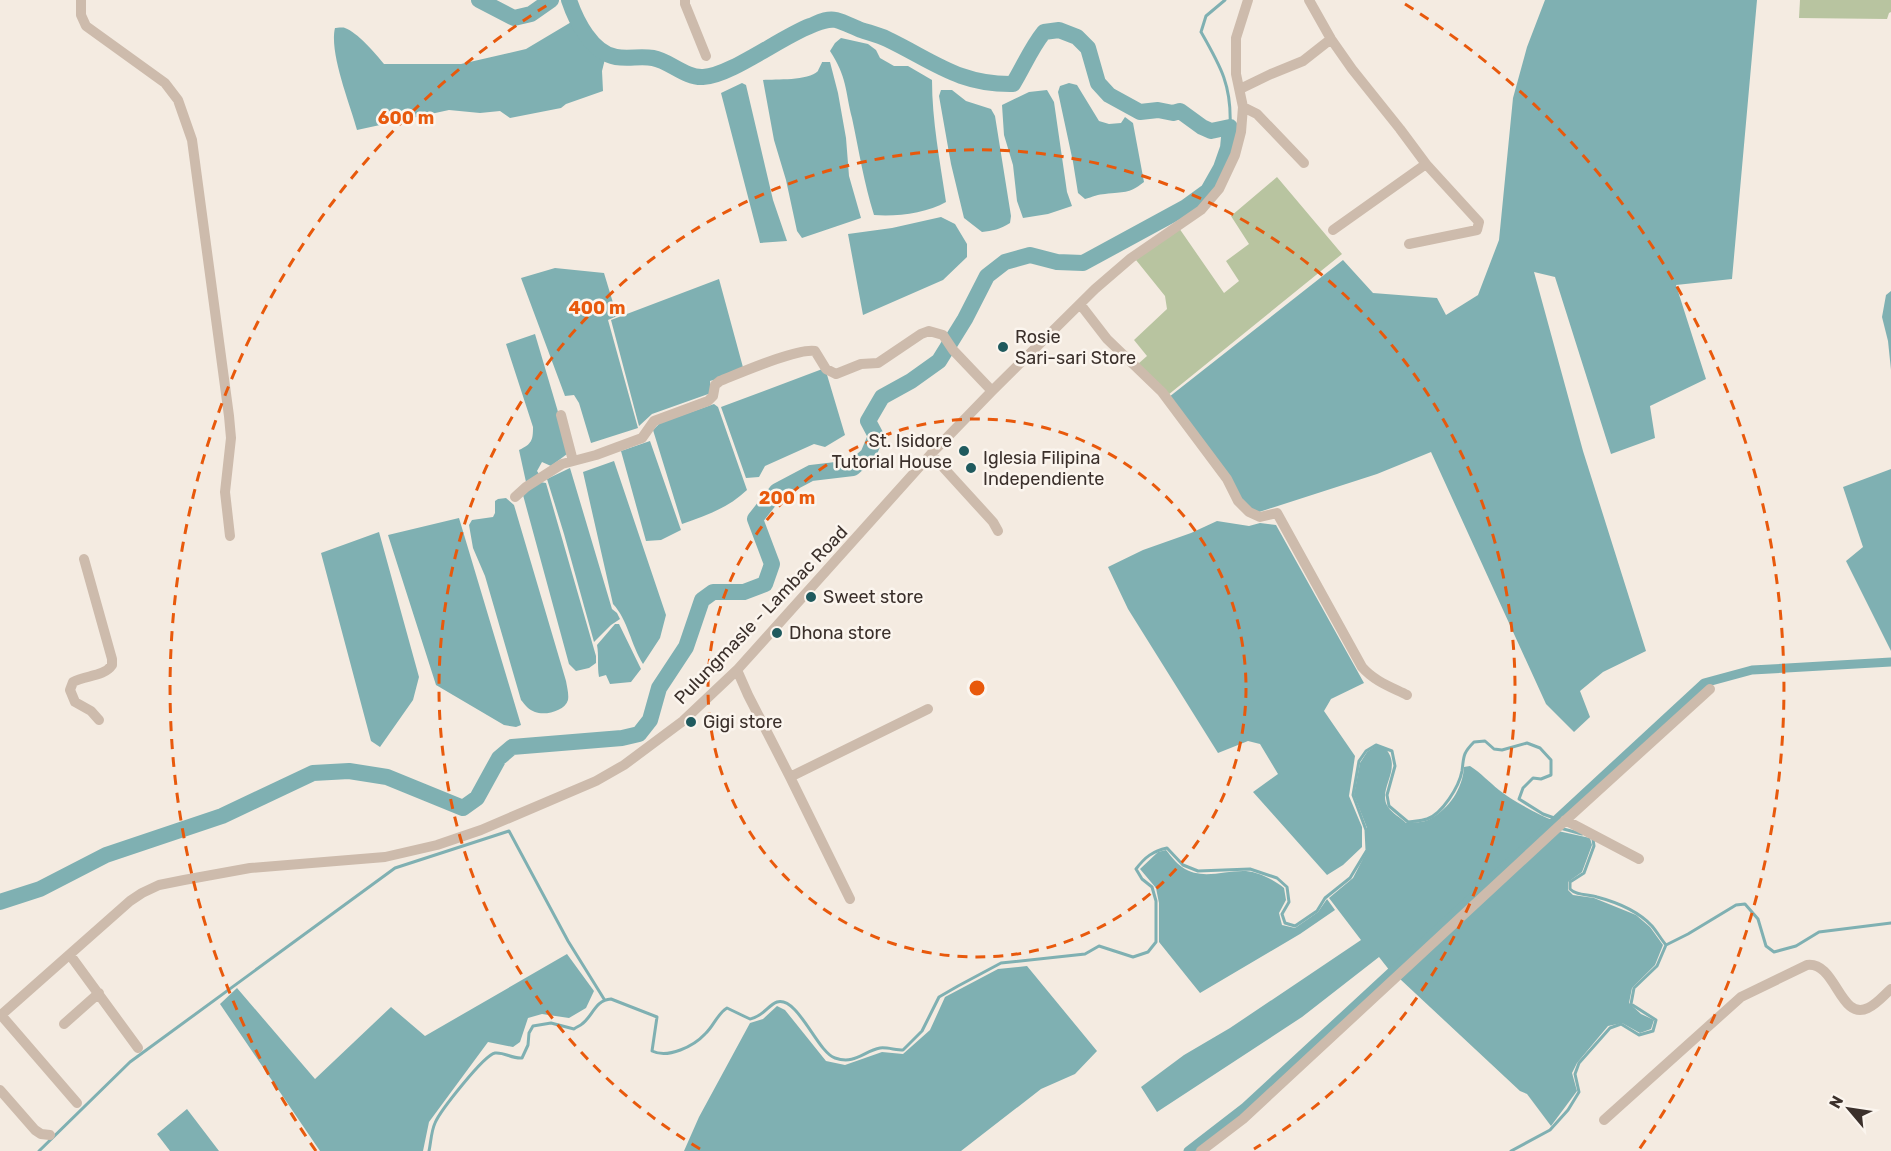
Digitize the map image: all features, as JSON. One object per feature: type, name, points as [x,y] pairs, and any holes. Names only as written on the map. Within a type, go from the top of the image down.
[{"type":"street","points":[[81,0],[81,15],[86,26],[165,83],[178,100],[192,140],[229,416],[231,438],[225,492],[230,536]]},
{"type":"street","points":[[685,0],[706,56]]},
{"type":"street","name":"Pulungmasle - Lambac Road","points":[[0,1016],[130,901],[159,885],[250,868],[385,857],[437,845],[512,818],[596,781],[624,765],[683,721],[737,670],[931,454],[992,391],[1080,304],[1131,258],[1202,210],[1219,189],[1235,155],[1241,132],[1243,107],[1236,74],[1236,38],[1248,0]]},
{"type":"street","points":[[1309,0],[1331,39],[1352,69],[1426,164],[1477,218],[1479,226],[1477,230],[1409,244]]},
{"type":"street","points":[[1240,89],[1303,61],[1331,39]]},
{"type":"street","points":[[1243,107],[1257,114],[1304,163]]},
{"type":"street","points":[[1333,230],[1426,164]]},
{"type":"street","points":[[1080,304],[1107,339],[1162,392],[1227,479],[1238,501],[1249,512],[1260,517],[1277,513],[1362,668],[1376,680],[1407,695]]},
{"type":"street","points":[[515,497],[547,472],[562,464],[596,455],[642,438],[654,421],[708,401],[713,396],[718,383],[768,362],[812,350],[817,353],[826,369],[836,374],[861,364],[878,363],[906,343],[929,331],[943,335],[953,350],[992,391]]},
{"type":"street","points":[[561,415],[573,461]]},
{"type":"street","points":[[931,454],[993,522],[998,531]]},
{"type":"street","points":[[84,559],[112,665],[106,671],[73,682],[70,690],[75,702],[92,711],[99,720]]},
{"type":"street","points":[[737,670],[850,899]]},
{"type":"street","points":[[1201,1151],[1243,1119],[1710,689]]},
{"type":"street","points":[[790,777],[928,709]]},
{"type":"street","points":[[1561,824],[1639,859]]},
{"type":"street","points":[[70,955],[138,1048]]},
{"type":"street","points":[[1604,1120],[1741,997],[1798,969],[1807,965],[1818,965],[1846,1002],[1859,1010],[1868,1009],[1891,990]]},
{"type":"street","points":[[64,1024],[99,993]]},
{"type":"street","points":[[0,1016],[77,1103]]},
{"type":"street","points":[[0,1090],[35,1130],[41,1134],[50,1135]]},
{"type":"green space","points":[[1800,0],[1891,0],[1891,12],[1887,19],[1799,18]]},
{"type":"green space","points":[[1277,177],[1342,254],[1168,395],[1138,364],[1147,356],[1134,340],[1167,309],[1165,296],[1136,260],[1179,228],[1224,293],[1239,281],[1226,261],[1249,244],[1231,216]]},
{"type":"water","points":[[1545,0],[1757,0],[1732,279],[1676,285],[1706,379],[1650,406],[1655,438],[1611,454],[1555,277],[1534,272],[1583,451],[1646,651],[1603,672],[1580,691],[1590,717],[1574,732],[1546,704],[1431,452],[1377,474],[1259,512],[1250,510],[1169,397],[1343,260],[1373,293],[1437,298],[1446,315],[1478,295],[1499,240],[1513,98],[1527,47]]},
{"type":"water","points":[[573,21],[591,48],[605,59],[602,71],[603,91],[566,104],[561,108],[510,118],[500,111],[480,113],[449,110],[357,130],[337,64],[335,28],[350,30],[384,64],[461,64],[526,49]]},
{"type":"water","points":[[841,38],[868,44],[876,50],[880,58],[894,66],[908,66],[932,80],[935,126],[946,202],[930,209],[911,213],[874,215],[864,179],[845,84],[840,68],[830,51]]},
{"type":"water","points":[[822,62],[830,62],[838,93],[846,138],[849,176],[861,218],[802,238],[797,231],[786,180],[774,140],[763,80],[807,76],[818,71]]},
{"type":"water","points":[[742,83],[746,85],[773,200],[787,241],[760,243],[721,93]]},
{"type":"water","points":[[1069,83],[1077,85],[1099,121],[1109,124],[1121,123],[1125,117],[1133,123],[1144,182],[1134,189],[1085,199],[1078,193],[1058,92],[1060,86]]},
{"type":"water","points":[[941,90],[952,90],[966,101],[991,109],[995,116],[1011,216],[1010,223],[1003,227],[982,232],[964,218],[951,164],[939,96]]},
{"type":"water","points":[[1047,90],[1054,102],[1067,192],[1072,206],[1048,214],[1023,218],[1017,201],[1013,165],[1004,135],[1002,105],[1029,92]]},
{"type":"water","points":[[941,217],[955,224],[967,244],[967,257],[943,280],[863,315],[848,234],[892,228]]},
{"type":"water","points":[[555,268],[604,273],[617,316],[608,320],[638,428],[591,443],[579,403],[574,395],[565,396],[521,278]]},
{"type":"water","points":[[719,279],[744,371],[710,381],[711,393],[652,414],[639,426],[611,320]]},
{"type":"water","points":[[1891,291],[1891,370],[1888,341],[1882,317],[1886,295]]},
{"type":"water","points":[[535,334],[561,422],[567,454],[551,466],[542,462],[537,471],[539,474],[526,482],[519,450],[531,441],[533,427],[506,344]]},
{"type":"water","points":[[825,368],[845,435],[825,447],[814,444],[765,466],[759,477],[746,478],[721,407]]},
{"type":"water","points":[[714,404],[718,407],[747,490],[725,506],[682,524],[653,430],[660,423]]},
{"type":"water","points":[[650,441],[681,530],[661,540],[646,541],[621,451]]},
{"type":"water","points":[[614,461],[666,615],[660,638],[643,664],[622,617],[613,604],[583,472]]},
{"type":"water","points":[[570,468],[612,609],[620,619],[594,642],[547,479]]},
{"type":"water","points":[[1891,469],[1891,651],[1846,561],[1863,547],[1843,487]]},
{"type":"water","points":[[540,482],[546,483],[596,656],[596,663],[589,668],[576,671],[569,664],[523,495]]},
{"type":"water","points":[[506,498],[514,505],[566,681],[568,700],[566,704],[559,710],[549,713],[533,711],[521,700],[485,576],[473,548],[469,525],[472,520],[493,517],[495,501]]},
{"type":"water","points":[[459,518],[521,725],[516,727],[504,725],[436,685],[388,535]]},
{"type":"water","points":[[1217,521],[1249,526],[1260,523],[1276,525],[1364,683],[1331,699],[1324,711],[1355,756],[1349,796],[1362,827],[1362,847],[1343,865],[1327,875],[1253,792],[1278,774],[1260,744],[1248,741],[1218,753],[1128,609],[1108,567],[1143,550]]},
{"type":"water","points":[[379,532],[419,677],[413,700],[380,747],[371,741],[321,553]]},
{"type":"water","points":[[615,624],[619,624],[641,669],[631,682],[610,684],[606,675],[599,677],[597,645]]},
{"type":"water","points":[[1376,746],[1384,747],[1392,763],[1385,800],[1388,807],[1406,823],[1428,820],[1443,810],[1458,790],[1464,767],[1470,766],[1510,798],[1553,820],[1390,971],[1379,957],[1302,1017],[1157,1112],[1141,1087],[1184,1055],[1230,1028],[1361,940],[1329,898],[1353,878],[1367,851],[1367,828],[1354,795],[1360,763],[1367,752]]},
{"type":"water","points":[[1558,831],[1590,838],[1592,845],[1582,872],[1568,882],[1568,890],[1573,895],[1594,898],[1636,915],[1650,927],[1663,945],[1655,965],[1632,988],[1629,1003],[1641,1014],[1654,1020],[1651,1029],[1640,1033],[1622,1023],[1608,1026],[1577,1063],[1572,1073],[1577,1091],[1551,1126],[1527,1094],[1520,1091],[1400,979]]},
{"type":"water","points":[[1166,850],[1178,864],[1190,871],[1213,874],[1246,871],[1276,882],[1284,888],[1286,900],[1279,913],[1282,925],[1295,928],[1318,912],[1327,899],[1335,910],[1300,934],[1200,993],[1159,942],[1159,903],[1156,888],[1140,869],[1158,852]]},
{"type":"water","points":[[567,954],[594,991],[586,1008],[569,1018],[542,1014],[528,1018],[520,1042],[513,1047],[488,1042],[429,1122],[423,1151],[320,1151],[220,1004],[237,988],[315,1079],[391,1007],[425,1036]]},
{"type":"water","points":[[1027,966],[1097,1051],[1075,1074],[1041,1089],[961,1151],[684,1151],[699,1117],[750,1023],[763,1019],[777,1006],[785,1010],[826,1061],[845,1065],[882,1052],[903,1054],[930,1030],[945,997],[998,969]]},
{"type":"water","points":[[187,1109],[219,1151],[170,1151],[157,1134]]},
{"type":"waterway","points":[[479,0],[514,18],[531,14],[551,0]]},
{"type":"waterway","points":[[0,902],[40,889],[106,855],[222,816],[313,773],[349,771],[387,777],[463,808],[477,798],[499,758],[512,747],[622,738],[639,734],[650,720],[659,688],[686,647],[702,600],[713,592],[744,592],[765,584],[772,564],[755,519],[777,491],[811,473],[853,468],[868,455],[876,436],[868,421],[882,397],[911,381],[939,361],[965,319],[987,276],[1005,262],[1030,255],[1057,262],[1083,263],[1186,207],[1208,191],[1221,168],[1228,148],[1230,127],[1211,131],[1180,111],[1173,113],[1158,110],[1140,112],[1109,95],[1098,83],[1088,48],[1077,37],[1059,30],[1044,32],[1013,84],[994,83],[962,76],[884,38],[832,20],[822,21],[798,31],[727,70],[714,75],[696,77],[653,58],[621,58],[607,54],[592,43],[586,35],[569,0]]},
{"type":"waterway","points":[[1225,0],[1206,16],[1201,32],[1224,77],[1229,100],[1230,127]]},
{"type":"waterway","points":[[1188,1151],[1245,1107],[1704,683],[1752,670],[1891,662]]},
{"type":"waterway","points":[[429,1151],[435,1123],[453,1096],[489,1056],[499,1053],[522,1058],[533,1026],[551,1023],[574,1029],[586,1021],[598,1005],[606,1000],[611,999],[657,1017],[652,1051],[658,1053],[673,1052],[688,1047],[700,1039],[727,1008],[750,1019],[759,1016],[774,1003],[785,1002],[800,1016],[828,1054],[835,1058],[848,1060],[880,1048],[903,1050],[922,1031],[939,997],[1001,963],[1085,954],[1099,946],[1133,957],[1148,952],[1156,942],[1156,901],[1152,887],[1142,879],[1136,869],[1150,855],[1162,849],[1167,848],[1183,865],[1198,871],[1250,869],[1277,878],[1287,887],[1289,902],[1282,914],[1285,923],[1295,926],[1317,911],[1325,898],[1350,878],[1367,850],[1366,830],[1353,795],[1359,761],[1366,751],[1376,745],[1392,751],[1395,766],[1387,795],[1389,806],[1408,822],[1427,819],[1444,806],[1457,785],[1465,753],[1474,742],[1485,741],[1494,749],[1502,750],[1527,743],[1540,748],[1551,760],[1551,775],[1541,779],[1533,778],[1523,788],[1519,799],[1543,814],[1557,819],[1558,822]]},
{"type":"waterway","points":[[1560,828],[1582,834]]},
{"type":"waterway","points":[[39,1151],[130,1062],[395,868],[509,831],[568,941],[604,999]]},
{"type":"waterway","points":[[1593,839],[1594,846],[1584,873],[1570,882],[1570,889],[1579,894],[1612,902],[1633,912],[1652,926],[1666,945]]},
{"type":"waterway","points":[[1511,1151],[1550,1130],[1568,1110],[1579,1092],[1575,1074],[1579,1063],[1610,1028],[1621,1024],[1639,1035],[1653,1031],[1656,1020],[1631,1004],[1634,988],[1657,966],[1666,945],[1736,905],[1745,904],[1758,919],[1766,946],[1774,952],[1796,946],[1819,932],[1891,923]]},
{"type":"place","name":"Rosie Sari-sari Store","points":[[1003,347]]},
{"type":"place","name":"St. Isidore Tutorial House","points":[[964,451]]},
{"type":"place","name":"Iglesia Filipina Independiente","points":[[971,468]]},
{"type":"place","name":"Sweet store","points":[[811,597]]},
{"type":"place","name":"Dhona store","points":[[777,633]]},
{"type":"place","name":"Gigi store","points":[[691,722]]}]
